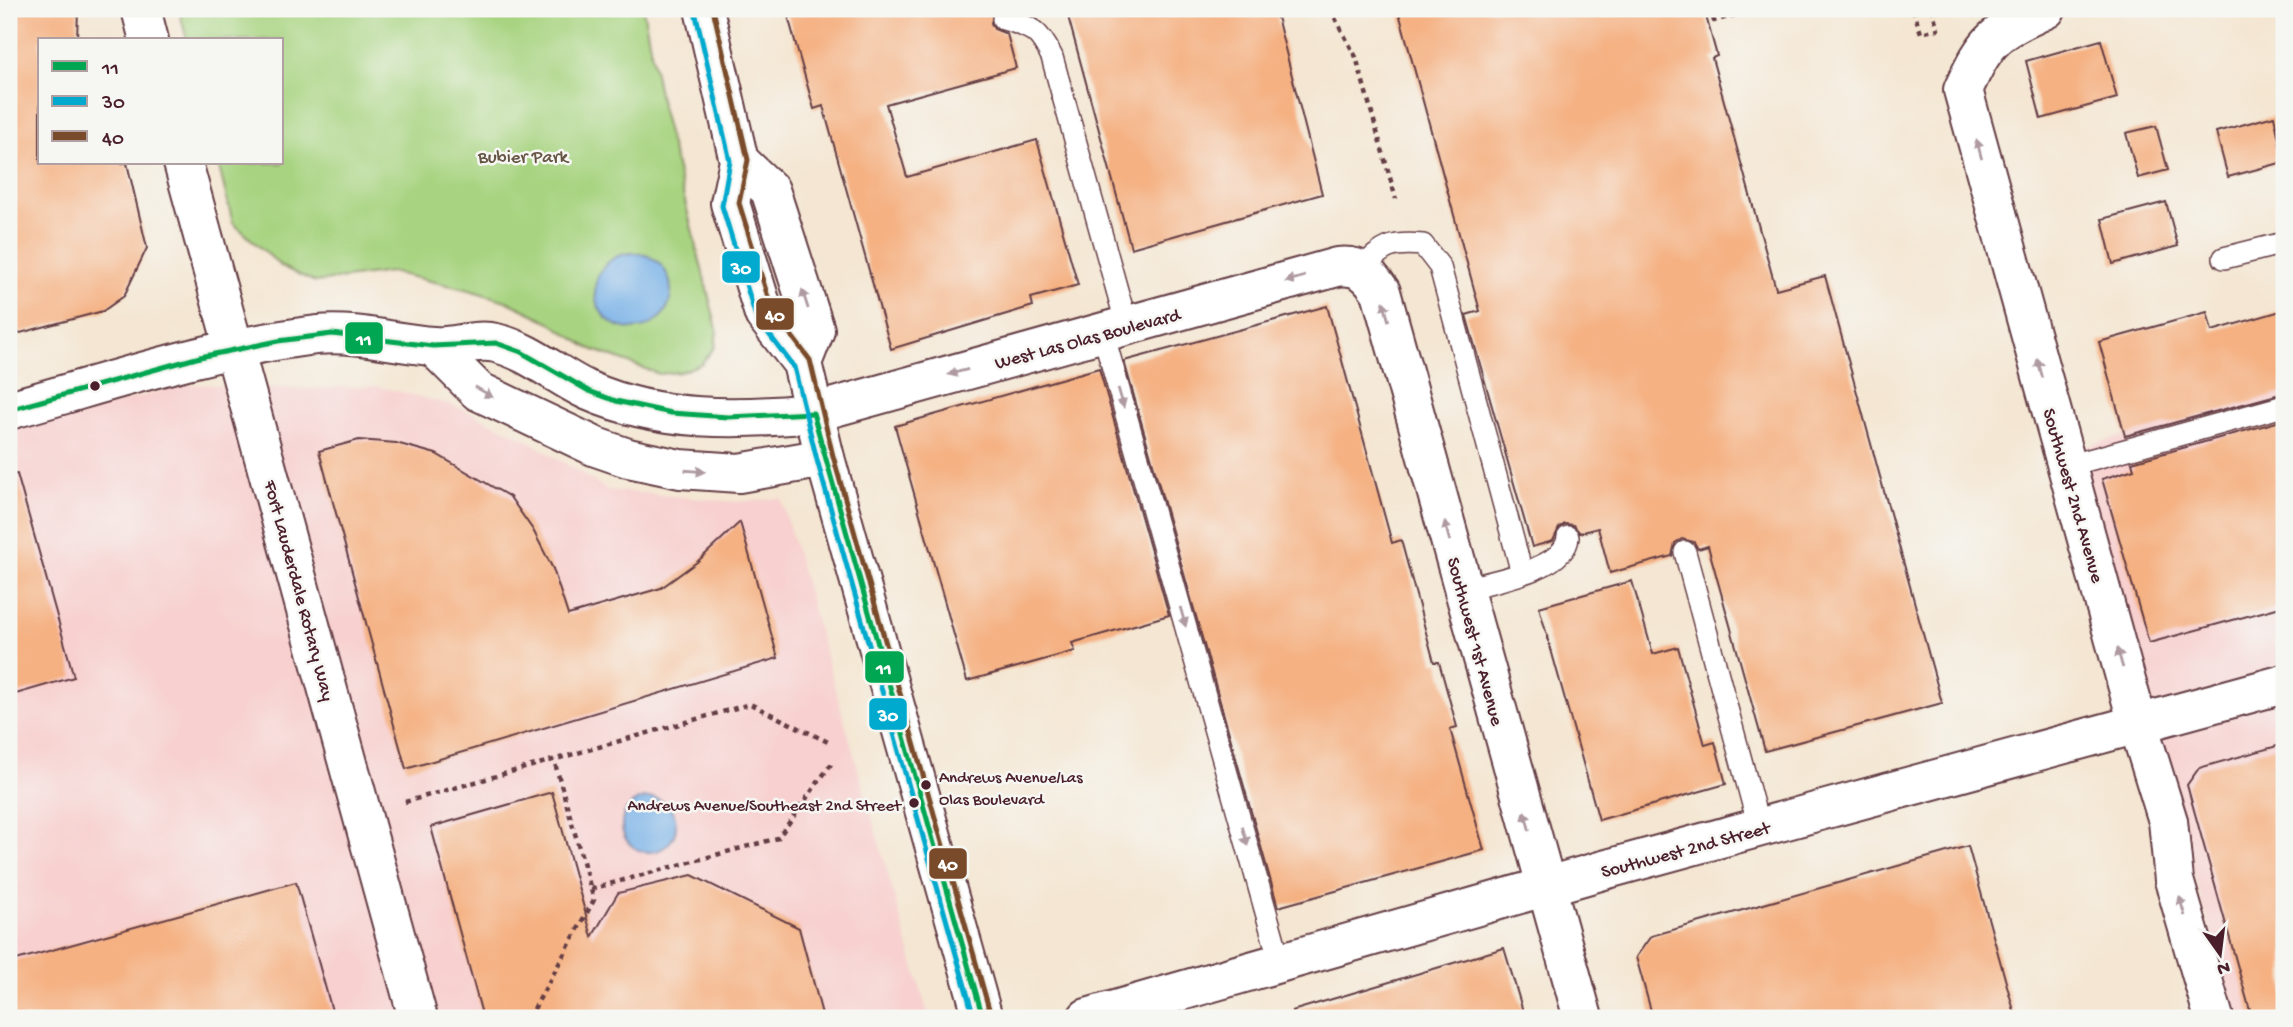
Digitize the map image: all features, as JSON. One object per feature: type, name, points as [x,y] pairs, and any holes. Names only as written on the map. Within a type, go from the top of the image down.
[{"type":"street","points":[[141,9],[148,38]]},
{"type":"street","points":[[704,9],[739,161],[771,190],[815,330],[802,363],[813,413],[983,1018]]},
{"type":"street","name":"Southwest 2nd Avenue","points":[[2046,9],[2007,27],[1981,51],[1963,90],[2138,724],[2168,821],[2174,880],[2214,1018]]},
{"type":"street","name":"Fort Lauderdale Rotary Way","points":[[183,164],[418,1018]]},
{"type":"street","name":"West Las Olas Boulevard","points":[[9,410],[234,349],[319,335],[380,337],[434,347],[494,342],[536,360],[570,383],[607,399],[644,409],[740,420],[813,413],[1337,267],[1362,269]]},
{"type":"street","name":"Southwest 1st Avenue","points":[[1362,269],[1372,277],[1381,292],[1583,1018]]},
{"type":"street","points":[[434,347],[478,391],[596,447],[628,457],[680,470],[739,473],[825,458]]},
{"type":"street","name":"Southwest 2nd Street","points":[[1087,1018],[1759,827],[2284,684]]},
{"type":"lane","points":[[1003,19],[1027,26],[1042,36],[1052,57],[1115,329],[1280,962]]},
{"type":"lane","points":[[1362,269],[1379,252],[1395,243],[1423,245],[1440,267],[1522,573]]},
{"type":"lane","points":[[2224,258],[2284,243]]},
{"type":"lane","points":[[2067,466],[2284,406]]},
{"type":"lane","points":[[1463,589],[1542,566],[1562,553],[1568,537]]},
{"type":"lane","points":[[1685,552],[1759,827]]},
{"type":"path","points":[[1330,9],[1356,57],[1395,199]]},
{"type":"path","points":[[1710,9],[1714,21],[1755,9]]},
{"type":"path","points":[[1913,9],[1921,33],[1938,29],[1932,9]]},
{"type":"path","points":[[405,802],[750,704],[828,742]]},
{"type":"path","points":[[528,1018],[594,900],[554,760]]},
{"type":"path","points":[[591,889],[778,838],[834,760]]},
{"type":"shaded area","points":[[187,384],[304,389],[376,386],[456,406],[524,438],[608,490],[737,502],[781,498],[929,1018],[9,1018],[9,432]]},
{"type":"shaded area","points":[[2284,392],[2284,1018],[2236,1018],[2070,451]]},
{"type":"green space","name":"Bubier Park","points":[[179,9],[643,9],[662,110],[717,329],[715,347],[701,364],[680,372],[659,374],[589,348],[544,319],[506,301],[469,290],[391,272],[315,282],[282,267],[233,223],[218,164],[284,164],[284,38],[186,38]]},
{"type":"water","points":[[626,253],[640,253],[654,259],[665,270],[671,291],[668,306],[660,318],[640,329],[626,329],[612,323],[601,312],[595,298],[595,284],[601,270],[612,259]]},
{"type":"water","points":[[654,798],[664,802],[672,810],[676,825],[672,840],[664,848],[644,852],[634,848],[626,840],[622,820],[626,810],[634,802]]},
{"type":"building","points":[[9,9],[78,9],[77,38],[38,38],[38,164],[127,164],[147,248],[124,296],[103,311],[9,336]]},
{"type":"building","points":[[786,9],[995,9],[991,23],[994,29],[1007,34],[1016,68],[886,104],[907,177],[1037,140],[1078,285],[1031,298],[1033,306],[891,349],[823,106],[814,109]]},
{"type":"building","points":[[1066,9],[1275,9],[1322,194],[1131,248]]},
{"type":"building","points":[[1398,9],[1704,9],[1717,56],[1712,58],[1776,289],[1825,276],[1942,703],[1765,751],[1708,546],[1698,549],[1694,542],[1682,539],[1675,543],[1672,556],[1610,573],[1598,528],[1580,533],[1573,525],[1565,524],[1559,528],[1553,541],[1532,547],[1466,315],[1480,311]]},
{"type":"building","points":[[2101,40],[2117,98],[2041,119],[2026,61]]},
{"type":"building","points":[[2274,116],[2284,162],[2228,177],[2216,132]]},
{"type":"building","points":[[2156,126],[2168,170],[2138,178],[2126,133]]},
{"type":"building","points":[[2166,202],[2178,246],[2113,264],[2102,219]]},
{"type":"building","points":[[1327,306],[1392,543],[1401,540],[1434,662],[1439,662],[1457,727],[1450,729],[1484,850],[1278,907],[1124,361]]},
{"type":"building","points":[[2284,310],[2284,393],[2125,436],[2099,342],[2207,312],[2212,331]]},
{"type":"building","points":[[1099,368],[1169,615],[1072,643],[1075,651],[967,681],[895,426]]},
{"type":"building","points":[[2284,420],[2284,606],[2149,643],[2102,479],[2134,469],[2132,462]]},
{"type":"building","points":[[359,440],[396,443],[436,454],[510,497],[533,530],[553,569],[568,615],[661,588],[697,562],[740,522],[778,658],[406,769],[319,451]]},
{"type":"building","points":[[17,474],[74,677],[9,696],[9,475]]},
{"type":"building","points":[[1632,581],[1653,654],[1678,647],[1705,745],[1715,742],[1726,784],[1599,820],[1539,607]]},
{"type":"building","points":[[2284,744],[2284,1018],[2252,1018],[2187,785],[2199,768]]},
{"type":"building","points":[[552,792],[592,937],[618,893],[692,875],[799,928],[823,1018],[483,1018],[431,827]]},
{"type":"building","points":[[1968,846],[2016,1018],[1653,1018],[1636,957],[1651,936]]},
{"type":"building","points":[[296,882],[334,1018],[9,1018],[9,962]]},
{"type":"building","points":[[1504,948],[1525,1018],[1293,1018],[1292,1011]]},
{"type":"transit line","name":"40","points":[[713,9],[748,160],[739,203],[772,310],[810,360],[833,456],[991,1016]]},
{"type":"transit line","name":"30","points":[[695,11],[730,161],[722,206],[756,317],[794,367],[817,460],[974,1018]]},
{"type":"transit line","name":"11","points":[[9,410],[200,357],[278,341],[332,334],[433,346],[496,343],[521,352],[589,391],[616,401],[671,413],[728,417],[813,413],[983,1018]]},
{"type":"place","name":"Andrews Avenue/Las Olas Boulevard","points":[[926,785]]},
{"type":"place","name":"Andrews Avenue/Southeast 2nd Street","points":[[914,803]]}]
